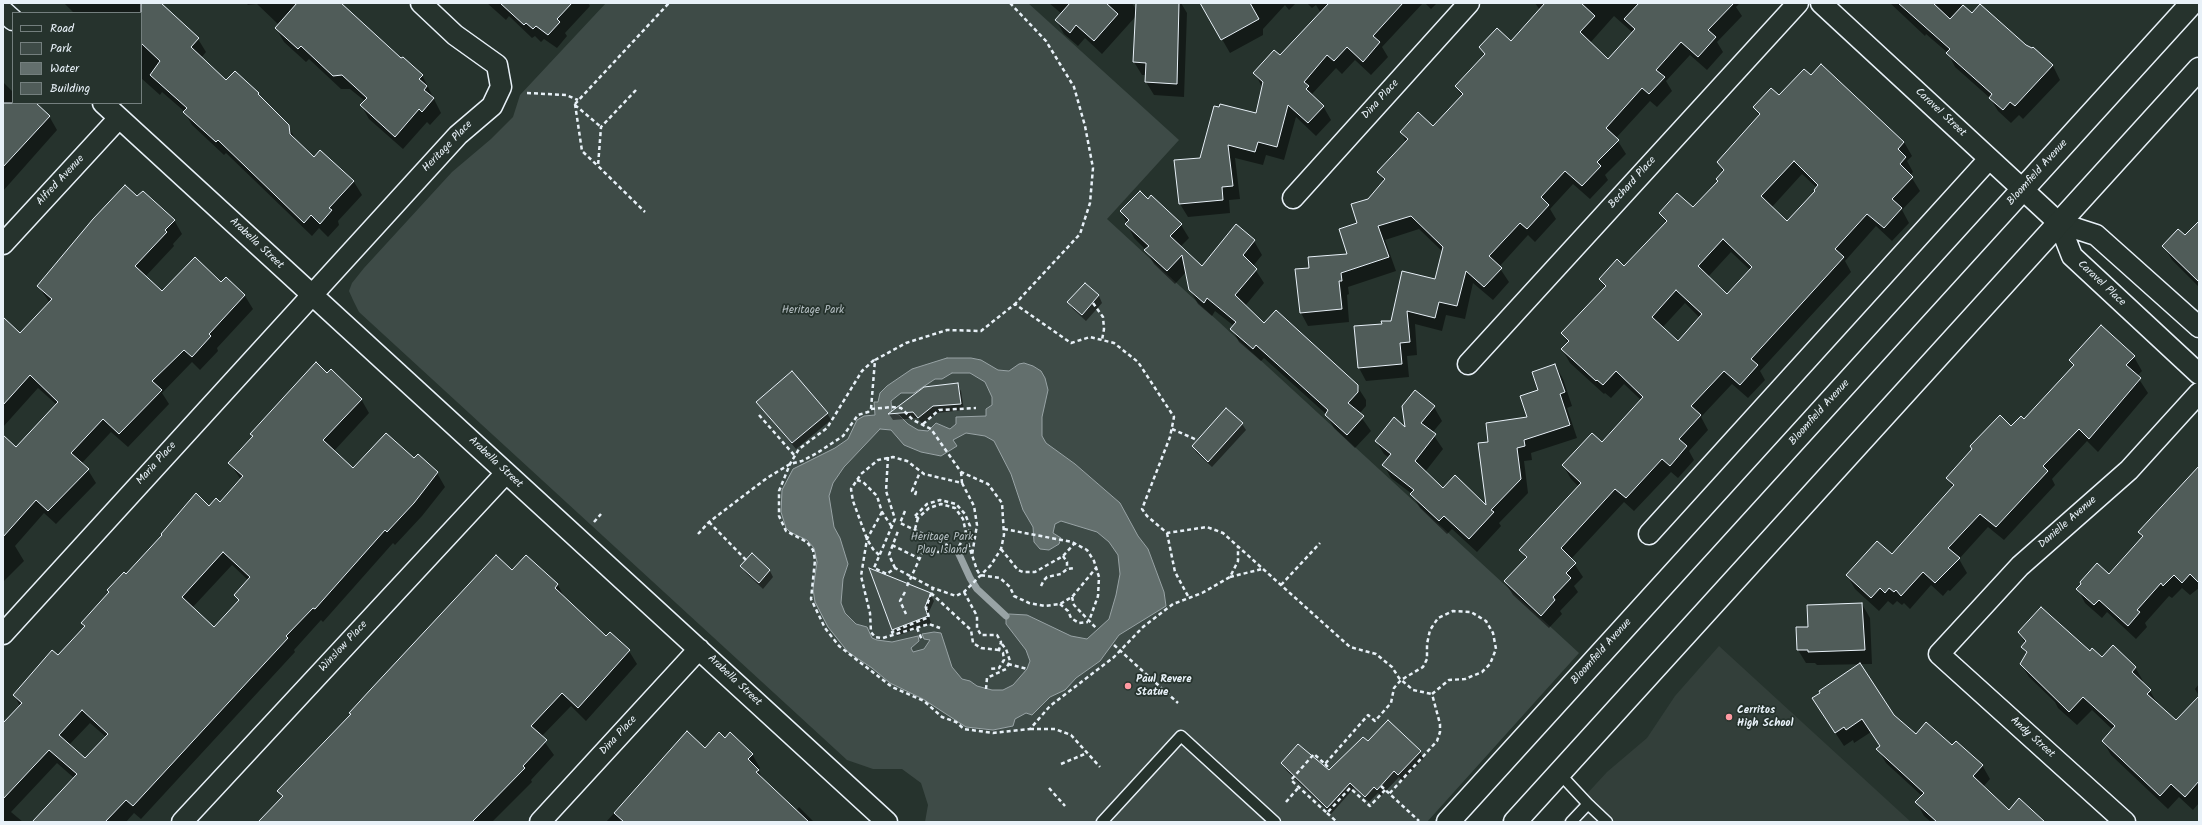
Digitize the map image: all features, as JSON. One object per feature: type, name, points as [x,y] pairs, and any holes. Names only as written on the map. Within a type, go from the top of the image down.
[{"type":"street","name":"Heritage Place","points":[[312,295],[458,135],[492,106],[501,87],[496,65],[455,35],[421,3]]},
{"type":"street","name":"Dina Place","points":[[1293,198],[1469,3]]},
{"type":"street","name":"Bechard Place","points":[[1468,364],[1798,3]]},
{"type":"street","name":"Caravel Street","points":[[1821,3],[2059,223]]},
{"type":"street","name":"Bloomfield Avenue","points":[[1448,822],[2192,3]]},
{"type":"street","points":[[3,11],[12,19]]},
{"type":"street","points":[[1515,822],[2199,69]]},
{"type":"street","name":"Arabella Street","points":[[104,104],[887,822]]},
{"type":"street","name":"Alfred Avenue","points":[[3,244],[119,118]]},
{"type":"street","points":[[1649,534],[1989,159]]},
{"type":"street","points":[[2059,223],[2096,236],[2199,328]]},
{"type":"street","name":"Caravel Place","points":[[2059,223],[2072,256],[2199,374]]},
{"type":"street","name":"Maria Place","points":[[3,634],[312,295]]},
{"type":"street","name":"Danielle Avenue","points":[[1939,654],[2020,566],[2129,470],[2199,393]]},
{"type":"street","name":"Winslow Place","points":[[182,822],[506,473]]},
{"type":"street","name":"Dina Place","points":[[540,822],[698,649]]},
{"type":"street","name":"Andy Street","points":[[1939,654],[2125,822]]},
{"type":"lane","points":[[1102,822],[1181,736],[1275,822]]},
{"type":"lane","points":[[1559,773],[1607,822]]},
{"type":"lane","points":[[1571,822],[1588,804]]},
{"type":"path","points":[[645,212],[582,151],[575,104],[669,3]]},
{"type":"path","points":[[1010,3],[1046,40],[1074,87],[1085,126],[1093,168],[1090,203],[1080,234],[1015,304],[981,331],[948,330],[906,343],[875,360],[862,371],[828,428],[799,449],[790,464],[779,491],[781,524],[786,531],[807,542],[813,550],[815,560],[811,599],[825,628],[839,646],[853,659],[872,671],[892,687],[924,701],[942,717],[956,722],[964,729],[992,733],[1030,728],[1063,731],[1071,735],[1100,767]]},
{"type":"path","points":[[598,166],[601,128],[636,90]]},
{"type":"path","points":[[526,93],[566,95],[578,100]]},
{"type":"path","points":[[575,104],[601,128]]},
{"type":"path","points":[[1093,303],[1103,317],[1104,329],[1102,340]]},
{"type":"path","points":[[1015,304],[1072,343],[1090,337],[1114,343],[1138,362],[1174,417],[1172,429],[1142,509],[1147,516],[1167,533],[1175,572],[1189,598]]},
{"type":"path","points":[[871,409],[875,360]]},
{"type":"path","points":[[698,534],[709,522],[767,478],[790,464],[802,461],[843,436],[858,415],[875,408],[892,407],[902,408],[913,420],[931,429],[961,472],[962,483],[974,506],[977,525],[972,555]]},
{"type":"path","points":[[923,424],[939,410],[976,408]]},
{"type":"path","points":[[759,414],[795,456]]},
{"type":"path","points":[[1172,429],[1197,440]]},
{"type":"path","points":[[879,555],[867,539],[853,501],[852,489],[862,474],[878,460],[888,458],[907,461],[920,472],[962,483]]},
{"type":"path","points":[[888,458],[886,491],[897,520],[892,527],[874,568],[888,574],[895,568]]},
{"type":"path","points":[[915,495],[916,492],[912,490],[920,472]]},
{"type":"path","points":[[898,531],[889,555],[895,568],[933,588],[956,596],[964,592],[976,578],[991,565],[1001,549],[1004,529],[1002,503],[988,484],[961,472]]},
{"type":"path","points":[[857,480],[864,482],[876,496],[882,512],[892,527]]},
{"type":"path","points":[[915,530],[918,518],[915,516],[927,504],[940,500],[956,504],[965,514],[970,526],[968,544],[980,575]]},
{"type":"path","points":[[907,586],[925,547],[938,552],[950,552],[958,548],[966,533],[963,519],[955,508],[941,504],[929,508],[918,518]]},
{"type":"path","points":[[882,512],[867,539],[861,576],[870,613],[871,632],[875,637],[883,638],[894,636],[930,624],[940,628]]},
{"type":"path","points":[[905,512],[900,522],[949,546],[950,552]]},
{"type":"path","points":[[594,522],[601,514]]},
{"type":"path","points":[[709,522],[746,560]]},
{"type":"path","points":[[1167,533],[1207,527],[1223,533],[1350,647],[1376,654],[1392,667],[1401,680],[1413,690],[1432,694]]},
{"type":"path","points":[[1004,529],[1060,540],[1075,544],[1087,550],[1100,577],[1098,596],[1089,621]]},
{"type":"path","points":[[1281,585],[1320,543]]},
{"type":"path","points":[[1001,549],[1014,566],[1023,572],[1035,572],[1063,556],[1075,544]]},
{"type":"path","points":[[892,545],[920,559]]},
{"type":"path","points":[[1230,577],[1238,562],[1238,547]]},
{"type":"path","points":[[1063,556],[1067,562],[1068,569]]},
{"type":"path","points":[[1041,586],[1047,577],[1061,574],[1068,569],[1075,568]]},
{"type":"path","points":[[980,575],[1000,578],[1010,587],[1014,596],[1028,603],[1045,606],[1060,604],[1072,597],[1096,568]]},
{"type":"path","points":[[1030,728],[1050,706],[1120,650],[1144,627],[1173,604],[1202,593],[1230,577],[1263,569]]},
{"type":"path","points":[[894,636],[892,632],[910,623],[929,617],[926,608],[933,588]]},
{"type":"path","points":[[905,592],[900,600],[906,614]]},
{"type":"path","points":[[964,592],[977,616],[977,628],[981,635],[997,635],[1006,649],[1010,661],[998,674],[987,678],[986,689]]},
{"type":"path","points":[[932,593],[971,630],[973,643],[980,648],[999,650],[1003,653],[1004,660],[999,668],[990,669]]},
{"type":"path","points":[[1072,597],[1074,605],[1096,628]]},
{"type":"path","points":[[1060,604],[1068,611],[1071,618],[1079,623],[1089,621]]},
{"type":"path","points":[[1325,764],[1368,715],[1375,721],[1391,703],[1394,688],[1401,680],[1423,667],[1427,659],[1427,644],[1430,630],[1438,618],[1453,611],[1471,612],[1486,621],[1493,633],[1496,650],[1490,664],[1482,672],[1465,679],[1449,680],[1432,694]]},
{"type":"path","points":[[917,628],[922,640]]},
{"type":"path","points":[[971,630],[977,628]]},
{"type":"path","points":[[999,650],[1001,642]]},
{"type":"path","points":[[1114,645],[1178,703]]},
{"type":"path","points":[[1008,664],[1027,669]]},
{"type":"path","points":[[1389,794],[1437,741],[1440,732],[1440,724],[1432,694]]},
{"type":"path","points":[[1061,764],[1087,752]]},
{"type":"path","points":[[1330,769],[1314,754],[1291,780],[1337,822]]},
{"type":"path","points":[[1347,785],[1370,806],[1385,790]]},
{"type":"path","points":[[1380,786],[1419,822]]},
{"type":"path","points":[[1286,802],[1299,787]]},
{"type":"path","points":[[1049,788],[1065,806]]},
{"type":"path","points":[[1327,813],[1350,788]]},
{"type":"shaded area","name":"Cerritos High School","points":[[1719,646],[1911,822],[1561,822],[1607,772],[1647,738],[1675,696]]},
{"type":"green space","name":"Heritage Park","points":[[606,3],[1028,3],[1179,140],[1107,219],[1579,653],[1427,822],[925,822],[928,805],[921,783],[902,769],[873,769],[847,760],[359,312],[349,291],[352,283],[364,268],[452,172],[491,139],[513,117],[520,95]]},
{"type":"water","points":[[947,358],[971,358],[981,360],[998,370],[1009,371],[1019,364],[1024,363],[1041,371],[1045,378],[1048,390],[1042,417],[1042,436],[1046,443],[1075,464],[1120,503],[1138,536],[1148,549],[1164,592],[1166,606],[1119,635],[1100,661],[1076,678],[1065,690],[1050,697],[1032,715],[1026,713],[1015,719],[1013,726],[993,730],[966,727],[923,699],[890,683],[872,668],[848,652],[828,627],[815,602],[813,589],[817,562],[814,548],[807,540],[790,532],[786,528],[781,512],[782,490],[793,469],[835,448],[848,439],[857,420],[864,416],[875,415],[874,402],[878,402],[880,393],[887,386],[912,369]],"holes":[[[952,373],[970,373],[985,382],[992,397],[992,405],[986,409],[986,416],[956,417],[956,424],[950,429],[936,423],[928,431],[918,430],[908,424],[899,415],[892,413],[891,401],[901,393],[914,393],[935,379],[942,379]],[[880,429],[891,430],[904,445],[921,452],[941,456],[957,446],[953,440],[966,433],[985,436],[994,441],[1011,474],[1023,510],[1033,527],[1034,542],[1040,549],[1049,550],[1059,544],[1061,538],[1053,533],[1055,524],[1061,521],[1097,532],[1109,542],[1118,555],[1120,574],[1109,619],[1087,639],[1071,636],[1027,615],[1009,614],[1006,616],[1006,624],[1026,650],[1030,661],[1027,669],[1013,685],[1003,690],[992,690],[977,686],[970,681],[962,679],[952,667],[941,633],[934,632],[922,634],[924,639],[930,640],[924,649],[913,652],[911,648],[919,641],[918,636],[892,642],[872,638],[867,627],[856,624],[845,613],[841,603],[843,579],[848,564],[840,538],[834,527],[829,496],[833,483],[844,467]]]},
{"type":"building","points":[[141,3],[161,3],[199,38],[191,47],[226,80],[235,71],[259,93],[258,94],[289,125],[290,134],[314,157],[320,150],[354,181],[329,208],[332,210],[320,224],[311,215],[304,223],[218,140],[216,142],[183,112],[187,108],[150,75],[160,61],[142,44]]},
{"type":"building","points":[[297,3],[341,3],[401,58],[403,57],[423,75],[419,79],[427,86],[424,90],[434,98],[422,112],[419,109],[395,137],[360,105],[367,98],[342,75],[333,76],[301,46],[298,49],[275,28]]},
{"type":"building","points":[[500,3],[572,3],[557,19],[560,22],[548,35],[536,26],[533,29],[526,23],[524,25]]},
{"type":"building","points":[[1070,3],[1106,3],[1118,14],[1094,41],[1076,25],[1070,33],[1055,20]]},
{"type":"building","points":[[1136,3],[1179,3],[1177,84],[1145,82],[1146,63],[1133,62]]},
{"type":"building","points":[[1200,3],[1250,3],[1259,19],[1221,40]]},
{"type":"building","points":[[1329,3],[1403,3],[1373,36],[1380,42],[1363,62],[1347,47],[1334,61],[1327,55],[1304,82],[1309,86],[1306,89],[1324,106],[1308,123],[1288,105],[1277,147],[1258,142],[1255,152],[1228,145],[1233,186],[1222,187],[1223,200],[1179,204],[1174,160],[1200,158],[1214,106],[1219,107],[1220,104],[1256,113],[1263,82],[1253,73],[1274,50],[1280,55]]},
{"type":"building","points":[[1545,3],[1581,3],[1595,16],[1580,32],[1608,59],[1635,29],[1624,19],[1639,3],[1734,3],[1708,30],[1716,37],[1698,57],[1681,42],[1656,70],[1665,77],[1649,94],[1642,88],[1606,128],[1619,140],[1597,162],[1601,166],[1582,186],[1565,171],[1541,197],[1549,205],[1527,229],[1520,223],[1489,256],[1502,268],[1484,287],[1466,271],[1457,306],[1439,302],[1435,318],[1407,311],[1410,342],[1400,343],[1402,364],[1358,368],[1354,326],[1382,324],[1381,321],[1391,321],[1402,271],[1435,279],[1443,247],[1411,216],[1378,226],[1389,257],[1341,273],[1342,281],[1339,281],[1342,309],[1300,313],[1295,269],[1309,268],[1308,257],[1347,254],[1339,229],[1357,223],[1351,204],[1368,199],[1385,179],[1377,172],[1408,139],[1400,132],[1418,112],[1433,126],[1463,94],[1455,86],[1485,54],[1479,47],[1497,28],[1511,41]]},
{"type":"building","points":[[1898,3],[1933,3],[1950,19],[1963,5],[1972,13],[1980,4],[2026,45],[2032,48],[2033,47],[2053,65],[2015,106],[2010,102],[2003,110],[1989,98],[1992,94],[1946,53],[1950,49]]},
{"type":"building","points":[[1821,64],[1904,142],[1898,149],[1906,157],[1900,164],[1913,177],[1892,199],[1902,208],[1884,228],[1867,214],[1835,249],[1844,257],[1751,359],[1758,365],[1740,385],[1724,371],[1691,406],[1701,415],[1679,439],[1687,446],[1670,466],[1662,459],[1626,498],[1615,489],[1561,548],[1576,563],[1566,573],[1571,578],[1553,597],[1555,600],[1541,616],[1504,581],[1527,557],[1519,550],[1581,483],[1562,465],[1592,433],[1602,442],[1643,397],[1616,371],[1603,385],[1597,380],[1596,381],[1561,349],[1569,341],[1561,333],[1606,286],[1599,279],[1617,259],[1624,266],[1667,221],[1659,213],[1677,193],[1693,207],[1718,181],[1716,179],[1724,170],[1717,162],[1760,114],[1753,107],[1771,88],[1779,95],[1804,69],[1811,75]],"holes":[[[1794,161],[1818,185],[1814,190],[1815,191],[1787,221],[1761,196]],[[1723,239],[1752,267],[1727,294],[1698,266]],[[1676,290],[1702,314],[1678,341],[1652,317]]]},
{"type":"building","points":[[3,103],[37,104],[50,116],[3,167]]},
{"type":"building","points":[[125,185],[137,196],[143,191],[175,220],[165,230],[167,232],[135,266],[162,291],[195,257],[221,282],[226,277],[245,295],[209,334],[211,336],[192,357],[184,350],[152,381],[162,390],[119,434],[103,419],[71,453],[89,469],[48,511],[36,500],[3,537],[3,435],[16,447],[58,402],[30,375],[3,405],[3,317],[20,333],[52,299],[37,286],[93,219]]},
{"type":"building","points":[[1140,191],[1148,199],[1151,195],[1182,224],[1170,236],[1202,266],[1236,224],[1255,240],[1243,255],[1257,269],[1235,295],[1264,323],[1276,310],[1358,385],[1358,392],[1348,403],[1364,416],[1347,435],[1325,415],[1328,410],[1256,345],[1253,349],[1230,329],[1236,322],[1207,298],[1204,303],[1189,290],[1182,255],[1167,271],[1144,250],[1149,246],[1125,224],[1129,220],[1120,211]]},
{"type":"building","points":[[2199,221],[2199,282],[2162,246],[2178,229],[2185,235]]},
{"type":"building","points":[[1085,283],[1099,295],[1082,315],[1067,302]]},
{"type":"building","points":[[2101,325],[2135,356],[2126,365],[2141,378],[2089,439],[2079,429],[2043,466],[2048,471],[1996,527],[1980,514],[1948,548],[1960,558],[1935,583],[1923,572],[1901,596],[1896,590],[1894,592],[1889,588],[1885,593],[1880,588],[1871,598],[1846,575],[1877,541],[1892,554],[1954,485],[1946,478],[1972,449],[1970,446],[2000,415],[2011,426],[2021,416],[2024,419],[2074,365],[2069,360]]},
{"type":"building","points":[[316,362],[327,373],[331,369],[362,399],[323,440],[353,468],[386,433],[414,458],[418,454],[438,472],[414,503],[387,532],[385,530],[315,609],[313,608],[286,636],[288,638],[133,806],[126,800],[105,822],[32,822],[77,774],[49,750],[3,799],[3,723],[22,703],[13,695],[52,650],[58,655],[85,626],[81,623],[109,592],[107,590],[124,572],[126,574],[162,535],[161,534],[196,493],[209,506],[216,498],[220,502],[243,476],[228,463],[253,436],[250,434]],"holes":[[[223,552],[250,577],[234,595],[239,600],[214,627],[182,597]],[[82,710],[108,734],[85,758],[59,735]]]},
{"type":"building","points":[[1555,364],[1565,392],[1560,394],[1570,425],[1524,440],[1525,446],[1517,448],[1521,479],[1491,510],[1494,512],[1469,539],[1444,516],[1439,521],[1410,494],[1414,490],[1382,465],[1391,454],[1375,441],[1394,417],[1405,427],[1402,406],[1415,390],[1435,406],[1421,423],[1436,434],[1415,461],[1443,488],[1455,475],[1486,505],[1478,443],[1488,442],[1486,423],[1527,417],[1520,396],[1538,390],[1532,372]]},
{"type":"building","points":[[792,371],[828,413],[792,443],[756,402]]},
{"type":"building","points":[[958,383],[961,404],[933,406],[918,418],[913,412],[888,414],[924,387]]},
{"type":"building","points":[[1226,408],[1243,423],[1208,462],[1192,446]]},
{"type":"building","points":[[2199,466],[2199,583],[2190,574],[2182,583],[2174,575],[2163,586],[2161,583],[2137,610],[2140,612],[2128,626],[2099,600],[2094,605],[2076,589],[2081,584],[2080,582],[2097,563],[2109,574],[2143,536],[2138,532]]},
{"type":"building","points":[[752,553],[770,570],[759,583],[740,566]]},
{"type":"building","points":[[496,555],[512,570],[526,555],[558,584],[555,588],[606,636],[610,632],[630,650],[578,708],[562,693],[531,726],[547,740],[523,766],[525,768],[472,822],[258,822],[283,796],[277,791],[351,714],[349,713]]},
{"type":"building","points":[[869,568],[931,593],[925,607],[928,616],[892,630]]},
{"type":"building","points":[[1862,603],[1865,650],[1808,652],[1808,650],[1797,650],[1796,627],[1808,627],[1807,605]]},
{"type":"building","points":[[2041,607],[2090,651],[2092,648],[2102,657],[2113,645],[2136,667],[2132,672],[2151,690],[2147,694],[2176,720],[2199,696],[2199,781],[2185,797],[2171,784],[2160,796],[2102,741],[2115,726],[2083,697],[2069,712],[2020,664],[2027,652],[2021,647],[2026,641],[2018,632]]},
{"type":"building","points":[[1860,663],[1894,715],[1916,734],[1926,722],[1952,745],[1956,741],[1983,765],[1973,776],[2009,810],[2019,798],[2045,822],[1937,822],[1915,802],[1924,793],[1876,749],[1880,746],[1862,719],[1846,730],[1844,727],[1835,733],[1812,698],[1820,693],[1819,691]]},
{"type":"building","points":[[1388,720],[1421,751],[1398,775],[1394,771],[1377,790],[1374,787],[1365,797],[1350,783],[1327,808],[1281,763],[1298,744],[1329,770],[1363,737],[1368,741]]},
{"type":"building","points":[[687,731],[705,748],[719,732],[725,738],[730,732],[753,754],[748,759],[759,770],[756,772],[809,822],[624,822],[614,813]]},
{"type":"waterway","points":[[958,552],[970,578],[977,589],[1006,616]]},
{"type":"place","name":"Paul Revere Statue","points":[[1128,686]]},
{"type":"place","name":"Cerritos High School","points":[[1729,717]]},
{"type":"park label","name":"Heritage Park Play Island","points":[[942,544]]}]
